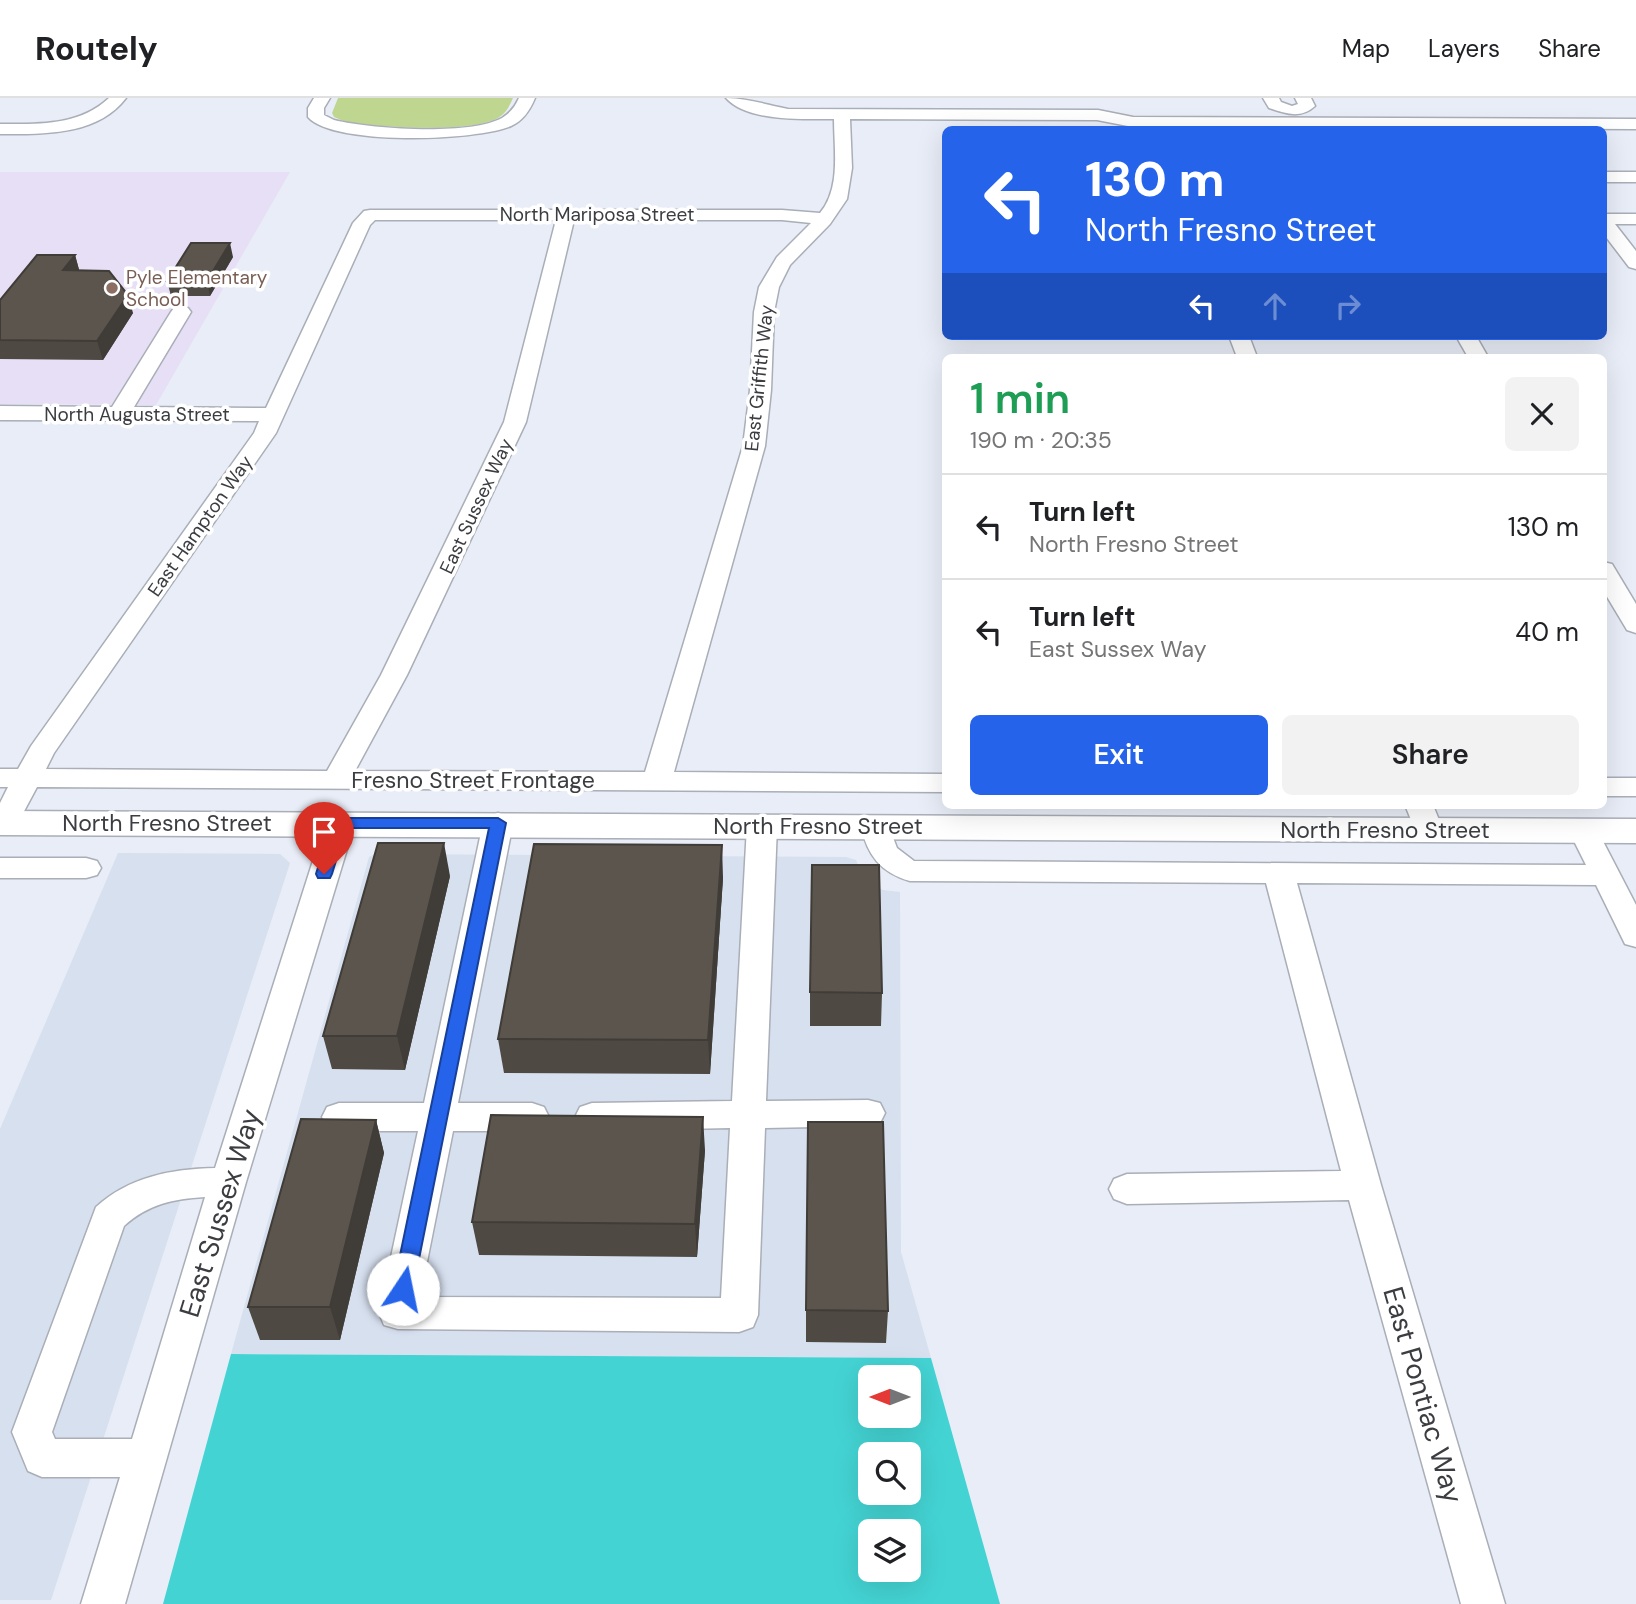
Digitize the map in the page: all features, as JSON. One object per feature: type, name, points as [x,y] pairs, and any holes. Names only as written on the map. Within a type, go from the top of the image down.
[{"type":"main road","name":"North Fresno Street","points":[[2,823],[876,826],[1423,818],[1584,831],[1636,831]]},
{"type":"street","points":[[0,129],[48,128],[79,123],[101,114],[118,98]]},
{"type":"street","points":[[322,98],[316,108],[316,117],[323,124],[341,129],[451,132],[504,124],[522,109],[527,98]]},
{"type":"street","points":[[734,98],[763,111],[842,114],[944,106],[1103,115],[1113,120],[1133,122],[1298,111],[1636,111]]},
{"type":"street","points":[[1271,98],[1275,105],[1298,111],[1636,124]]},
{"type":"street","name":"East Griffith Way","points":[[657,781],[754,446],[760,407],[764,307],[770,285],[778,267],[791,250],[838,201],[842,180],[842,114]]},
{"type":"street","points":[[1607,177],[1636,177]]},
{"type":"street","name":"East Sussex Way","points":[[337,779],[394,675],[515,422],[567,214]]},
{"type":"street","name":"North Mariposa Street","points":[[370,215],[782,215],[823,219]]},
{"type":"street","name":"East Hampton Way","points":[[2,823],[14,778],[41,752],[265,433],[362,223],[370,215]]},
{"type":"street","points":[[1607,220],[1636,219]]},
{"type":"street","points":[[1607,225],[1636,263]]},
{"type":"street","points":[[119,414],[181,313]]},
{"type":"street","name":"North Augusta Street","points":[[0,413],[274,415]]},
{"type":"street","points":[[1607,576],[1636,625]]},
{"type":"street","name":"Fresno Street Frontage","points":[[14,778],[942,783]]},
{"type":"street","points":[[1607,787],[1636,787]]},
{"type":"street","name":"East Sussex Way","points":[[103,1604],[228,1182],[340,823]]},
{"type":"street","points":[[498,823],[398,1313],[739,1315],[762,825]]},
{"type":"street","points":[[876,826],[885,855],[900,867],[911,871],[1606,875]]},
{"type":"street","points":[[1584,831],[1636,936]]},
{"type":"street","points":[[0,868],[86,868]]},
{"type":"street","name":"East Pontiac Way","points":[[1279,874],[1363,1185],[1483,1604]]},
{"type":"street","points":[[339,1117],[868,1113]]},
{"type":"street","points":[[146,1458],[42,1458],[32,1432],[108,1218],[133,1196],[175,1183],[228,1182]]},
{"type":"street","points":[[1127,1189],[1363,1185]]},
{"type":"shaded area","name":"Pyle Elementary School","points":[[0,172],[290,172],[156,405],[0,404]]},
{"type":"shaded area","points":[[118,853],[280,854],[290,863],[51,1600],[0,1600],[0,1129]]},
{"type":"shaded area","points":[[375,854],[846,857],[856,860],[862,875],[869,883],[883,890],[900,892],[901,1252],[931,1358],[231,1354],[369,857]]},
{"type":"green space","points":[[338,98],[513,98],[505,113],[496,119],[465,126],[424,128],[348,123],[334,117],[332,113]]},
{"type":"water","points":[[231,1354],[931,1358],[1000,1604],[163,1604]]},
{"type":"building","points":[[191,243],[230,243],[207,281],[167,281]]},
{"type":"building","points":[[37,255],[75,255],[63,270],[109,271],[128,295],[97,341],[0,340],[0,300]]},
{"type":"building","points":[[378,843],[444,843],[397,1036],[323,1036]]},
{"type":"building","points":[[534,844],[722,845],[708,1040],[498,1039]]},
{"type":"building","points":[[812,865],[879,865],[882,993],[810,992]]},
{"type":"building","points":[[491,1115],[703,1117],[695,1224],[472,1222]]},
{"type":"building","points":[[301,1119],[376,1120],[330,1307],[248,1307]]},
{"type":"building","points":[[808,1122],[883,1122],[888,1311],[806,1310]]},
{"type":"place","name":"Pyle Elementary School","points":[[112,288]]},
{"type":"route","points":[[324,874],[340,823],[498,823],[403,1289]]}]
